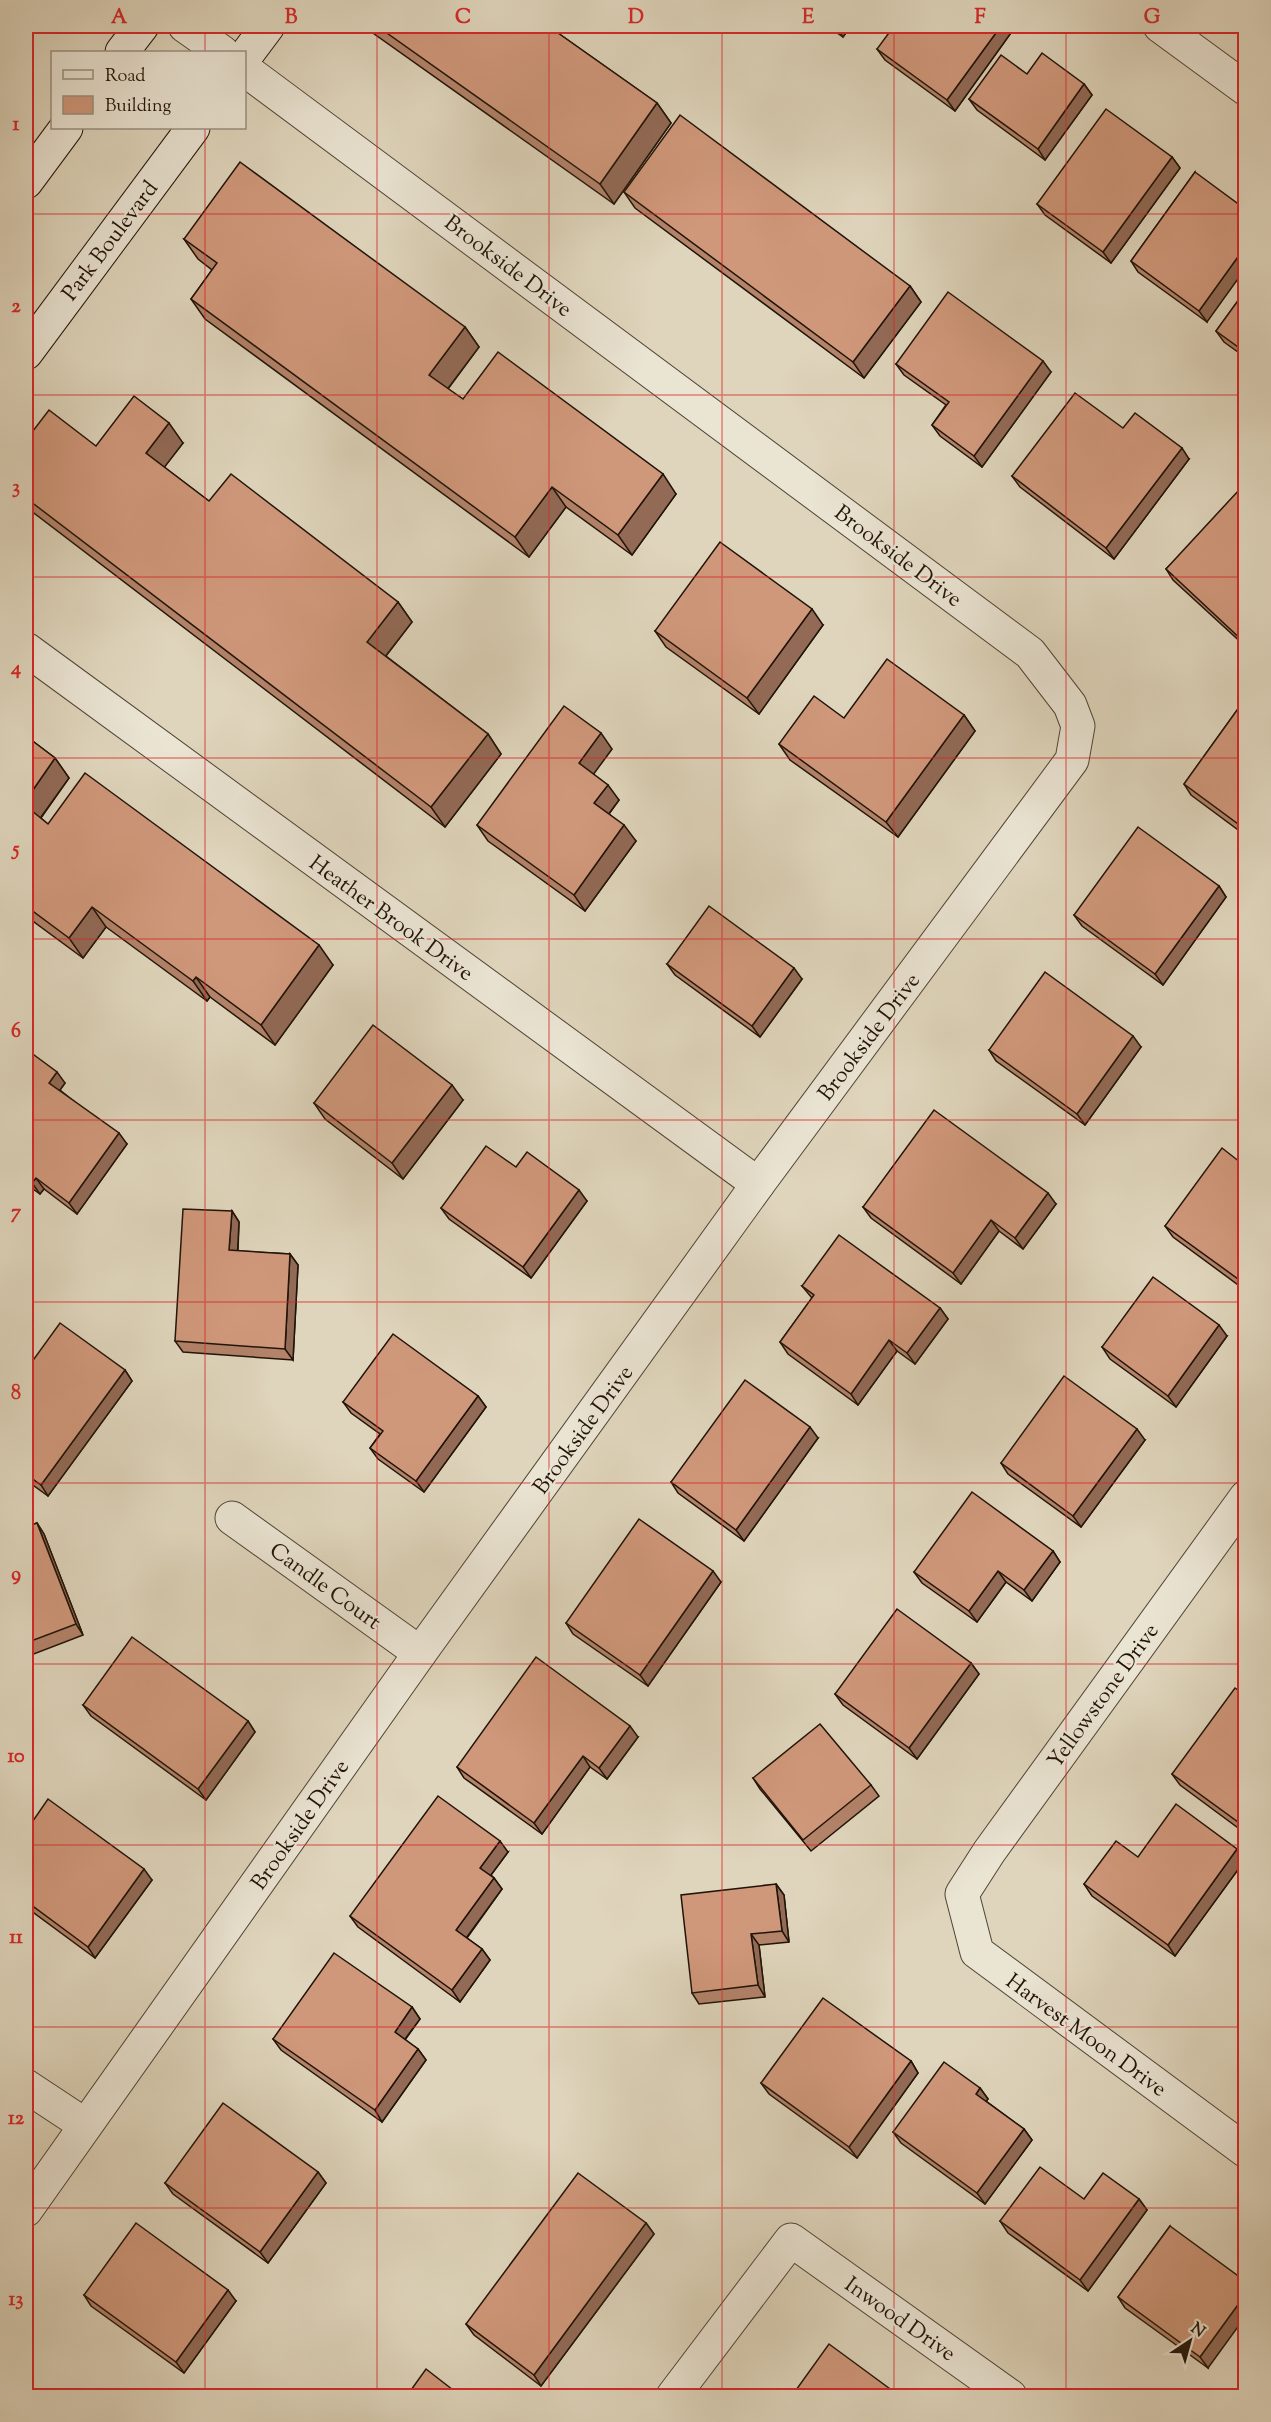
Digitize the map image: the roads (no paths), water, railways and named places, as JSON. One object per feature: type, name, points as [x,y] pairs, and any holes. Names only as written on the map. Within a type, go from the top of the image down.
[{"type":"street","points":[[123,51],[142,26]]},
{"type":"street","points":[[185,26],[221,51]]},
{"type":"street","points":[[246,55],[268,26]]},
{"type":"street","points":[[1160,26],[1245,89]]},
{"type":"street","name":"Brookside Drive","points":[[26,2210],[420,1653],[758,1184],[1072,760],[1078,726],[1070,705],[1030,653],[246,70]]},
{"type":"street","points":[[26,182],[65,129]]},
{"type":"street","name":"Park Boulevard","points":[[26,353],[192,129]]},
{"type":"street","name":"Heather Brook Drive","points":[[26,649],[758,1184]]},
{"type":"street","name":"Yellowstone Drive","points":[[962,1894],[988,1852],[1245,1497]]},
{"type":"street","name":"Candle Court","points":[[232,1518],[420,1653]]},
{"type":"street","name":"Harvest Moon Drive","points":[[962,1894],[977,1952],[1245,2151]]},
{"type":"street","points":[[26,2086],[85,2125]]},
{"type":"street","name":"Inwood Drive","points":[[673,2397],[791,2240],[1010,2397]]}]
